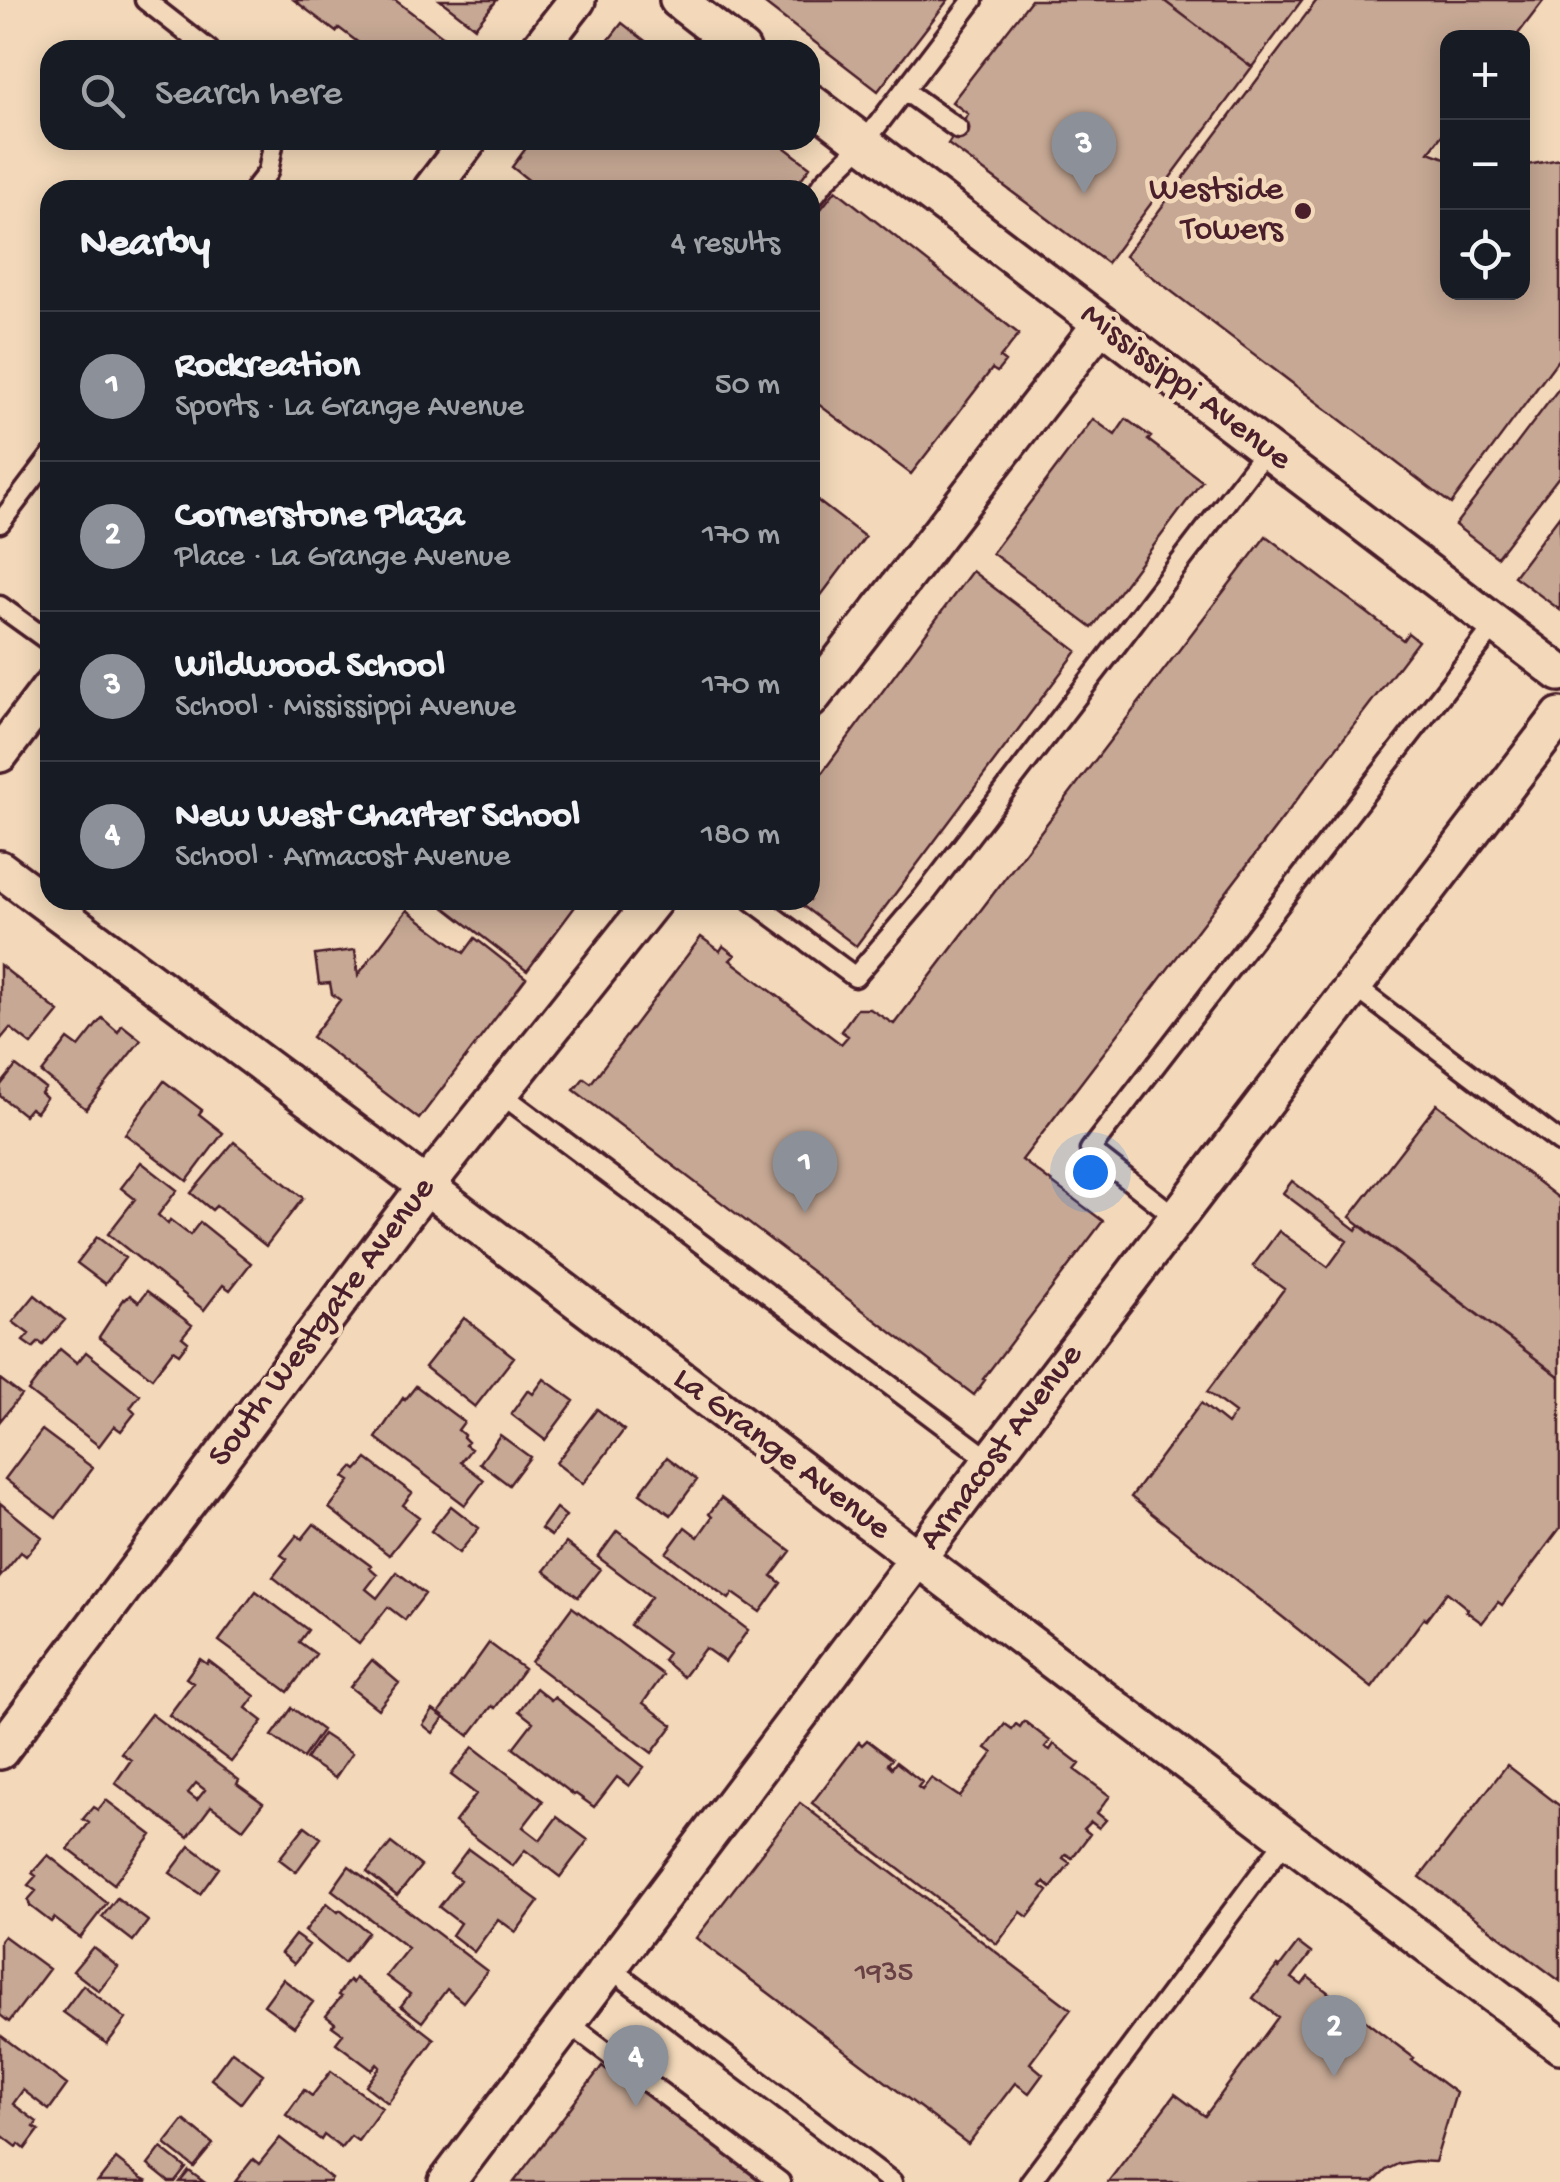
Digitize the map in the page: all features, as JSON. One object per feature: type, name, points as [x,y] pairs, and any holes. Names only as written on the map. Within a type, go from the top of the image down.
[{"type":"street","points":[[546,40],[576,0]]},
{"type":"street","points":[[678,0],[729,40]]},
{"type":"street","name":"Mississippi Avenue","points":[[820,110],[1560,673]]},
{"type":"street","points":[[439,180],[461,150]]},
{"type":"street","points":[[820,687],[1101,324]]},
{"type":"street","points":[[0,754],[40,701]]},
{"type":"street","name":"Armacost Avenue","points":[[447,2182],[1560,716]]},
{"type":"street","name":"La Grange Avenue","points":[[0,869],[40,899]]},
{"type":"street","name":"La Grange Avenue","points":[[55,910],[1560,2044]]},
{"type":"street","name":"South Westgate Avenue","points":[[0,1751],[426,1186],[646,910]]},
{"type":"lane","points":[[145,0],[196,40]]},
{"type":"lane","points":[[820,188],[864,144],[973,0]]},
{"type":"lane","points":[[904,90],[958,129]]},
{"type":"lane","points":[[262,180],[268,172],[272,150]]},
{"type":"lane","points":[[765,910],[855,977],[923,897],[1267,449]]},
{"type":"lane","points":[[0,523],[40,470]]},
{"type":"lane","points":[[0,606],[40,635]]},
{"type":"lane","points":[[1178,1218],[1090,1150],[1496,624]]},
{"type":"lane","points":[[1354,986],[1560,1142]]},
{"type":"lane","points":[[500,1094],[991,1461]]},
{"type":"lane","points":[[1030,2182],[1286,1838]]},
{"type":"lane","points":[[609,1967],[892,2182]]},
{"type":"lane","points":[[567,2022],[780,2182]]},
{"type":"building","points":[[294,0],[395,0],[448,40],[355,40],[339,28],[336,32]]},
{"type":"building","points":[[440,0],[497,0],[475,27]]},
{"type":"building","points":[[760,0],[948,0],[878,91],[820,46],[820,40],[812,40]]},
{"type":"building","points":[[1031,0],[1163,0],[1252,67],[1107,263],[948,144],[968,114],[952,102]]},
{"type":"building","points":[[1163,0],[1302,0],[1252,67]]},
{"type":"building","name":"Westside Towers","points":[[1317,0],[1544,0],[1521,30],[1440,30],[1440,138],[1429,152],[1440,156],[1440,300],[1530,300],[1530,165],[1560,159],[1560,357],[1451,504],[1125,256]]},
{"type":"building","points":[[622,23],[644,40],[609,40]]},
{"type":"building","points":[[525,150],[788,150],[810,167],[800,180],[528,180],[512,167]]},
{"type":"building","points":[[836,190],[1019,334],[1000,358],[1005,362],[997,372],[992,369],[911,474],[820,406],[820,210]]},
{"type":"building","points":[[1560,387],[1560,475],[1497,557],[1455,525]]},
{"type":"building","points":[[1093,419],[1115,435],[1126,419],[1202,481],[1092,628],[992,553]]},
{"type":"building","points":[[820,503],[865,537],[820,597]]},
{"type":"building","points":[[1560,515],[1560,610],[1514,576]]},
{"type":"building","points":[[1266,536],[1403,640],[1408,633],[1418,641],[1022,1160],[1103,1221],[974,1395],[574,1090],[584,1078],[591,1083],[701,937],[720,951],[723,946],[735,955],[730,960],[841,1044],[848,1036],[841,1031],[857,1009],[870,1009],[894,1024]]},
{"type":"building","points":[[972,571],[1077,651],[856,946],[808,910],[820,910],[820,776]]},
{"type":"building","points":[[407,910],[464,953],[475,938],[526,978],[419,1119],[312,1037],[340,1000],[332,994],[330,983],[319,984],[315,955],[355,950],[358,975]]},
{"type":"building","points":[[448,910],[573,910],[527,971]]},
{"type":"building","points":[[0,965],[59,1012],[32,1045],[10,1028],[0,1040]]},
{"type":"building","points":[[102,1018],[118,1032],[122,1025],[141,1040],[86,1109],[42,1073],[68,1039],[79,1047]]},
{"type":"building","points":[[16,1066],[45,1088],[41,1093],[46,1098],[36,1112],[30,1108],[24,1115],[0,1096],[0,1086]]},
{"type":"building","points":[[164,1081],[202,1110],[199,1114],[223,1133],[187,1181],[125,1134]]},
{"type":"building","points":[[1437,1104],[1560,1199],[1560,1377],[1350,1217]]},
{"type":"building","points":[[234,1142],[303,1198],[266,1246],[216,1206],[212,1210],[191,1193]]},
{"type":"building","points":[[141,1162],[177,1190],[158,1215],[190,1235],[200,1222],[251,1263],[230,1290],[223,1285],[204,1310],[108,1234],[135,1199],[121,1188]]},
{"type":"building","points":[[1292,1181],[1356,1230],[1359,1225],[1560,1377],[1560,1528],[1502,1605],[1498,1602],[1482,1623],[1447,1592],[1372,1688],[1131,1497],[1201,1403],[1227,1424],[1235,1413],[1207,1392],[1284,1289],[1253,1266],[1279,1231],[1328,1267],[1347,1241],[1283,1193]]},
{"type":"building","points":[[97,1237],[125,1258],[105,1284],[77,1263]]},
{"type":"building","points":[[147,1291],[192,1325],[182,1337],[188,1342],[179,1354],[173,1350],[152,1378],[99,1337],[124,1299],[130,1295],[139,1302]]},
{"type":"building","points":[[35,1295],[65,1320],[43,1345],[39,1342],[33,1348],[23,1341],[29,1334],[13,1322]]},
{"type":"building","points":[[464,1318],[514,1357],[475,1407],[425,1367]]},
{"type":"building","points":[[60,1349],[77,1363],[86,1352],[140,1395],[130,1408],[135,1413],[121,1431],[114,1426],[99,1446],[28,1391]]},
{"type":"building","points":[[0,1379],[21,1395],[0,1421]]},
{"type":"building","points":[[544,1379],[574,1401],[545,1440],[511,1414],[528,1390],[533,1394]]},
{"type":"building","points":[[416,1386],[464,1422],[458,1430],[471,1449],[461,1462],[484,1480],[465,1505],[376,1438]]},
{"type":"building","points":[[597,1409],[624,1430],[583,1484],[556,1463]]},
{"type":"building","points":[[42,1430],[93,1468],[56,1518],[5,1479]]},
{"type":"building","points":[[500,1435],[530,1457],[509,1485],[480,1463]]},
{"type":"building","points":[[667,1457],[697,1480],[671,1515],[640,1493]]},
{"type":"building","points":[[367,1459],[412,1493],[403,1505],[419,1517],[389,1555],[329,1508],[350,1481],[344,1477]]},
{"type":"building","points":[[721,1498],[791,1551],[772,1576],[781,1583],[760,1612],[733,1593],[729,1599],[666,1553],[685,1527],[698,1537]]},
{"type":"building","points":[[0,1503],[42,1537],[26,1556],[21,1552],[0,1577]]},
{"type":"building","points":[[451,1506],[479,1528],[459,1553],[431,1531]]},
{"type":"building","points":[[556,1508],[566,1516],[551,1536],[541,1529]]},
{"type":"building","points":[[314,1524],[371,1566],[377,1575],[366,1589],[377,1598],[397,1572],[425,1594],[405,1620],[388,1607],[359,1644],[273,1577],[287,1559],[281,1555],[297,1535],[302,1539]]},
{"type":"building","points":[[617,1531],[748,1630],[725,1662],[705,1648],[683,1677],[663,1660],[668,1653],[630,1625],[651,1597],[598,1557]]},
{"type":"building","points":[[566,1543],[600,1569],[578,1597],[544,1571]]},
{"type":"building","points":[[256,1591],[308,1630],[299,1642],[316,1654],[288,1692],[219,1641]]},
{"type":"building","points":[[572,1607],[663,1675],[643,1703],[673,1725],[652,1753],[531,1662]]},
{"type":"building","points":[[489,1643],[524,1669],[469,1736],[439,1713]]},
{"type":"building","points":[[200,1659],[207,1664],[209,1661],[255,1696],[246,1708],[263,1721],[231,1762],[169,1715],[193,1683],[186,1678]]},
{"type":"building","points":[[372,1660],[399,1683],[378,1709],[350,1687]]},
{"type":"building","points":[[536,1688],[551,1700],[554,1697],[644,1767],[629,1786],[617,1777],[594,1807],[513,1748],[533,1722],[519,1711]]},
{"type":"building","points":[[292,1708],[322,1730],[303,1758],[272,1736]]},
{"type":"building","points":[[433,1710],[444,1718],[433,1733],[423,1725]]},
{"type":"building","points":[[151,1714],[239,1780],[237,1784],[263,1803],[243,1829],[211,1806],[188,1837],[115,1783],[131,1760],[121,1753]],"holes":[[[196,1783],[205,1790],[197,1800],[188,1793]]]},
{"type":"building","points":[[1024,1721],[1050,1741],[1045,1747],[1050,1750],[1054,1744],[1080,1764],[1075,1770],[1110,1796],[1097,1813],[1106,1820],[1099,1828],[1091,1822],[1084,1829],[1090,1834],[1072,1858],[1066,1854],[1063,1858],[1070,1863],[1051,1888],[1044,1882],[1041,1886],[1048,1891],[1028,1917],[1021,1912],[997,1944],[812,1803],[859,1742],[862,1745],[867,1740],[892,1759],[888,1764],[892,1768],[896,1762],[922,1782],[918,1787],[922,1790],[931,1778],[960,1797],[993,1753],[986,1748],[1005,1724],[1012,1729]]},
{"type":"building","points":[[323,1734],[352,1753],[335,1778],[306,1759]]},
{"type":"building","points":[[473,1747],[543,1801],[523,1827],[540,1840],[557,1817],[588,1840],[560,1877],[525,1850],[513,1866],[455,1822],[476,1794],[451,1775]]},
{"type":"building","points":[[1507,1765],[1560,1806],[1560,1981],[1420,1877]]},
{"type":"building","points":[[106,1800],[152,1835],[114,1884],[68,1849],[89,1823],[83,1819]]},
{"type":"building","points":[[800,1803],[1071,2009],[1030,2063],[1043,2074],[1029,2093],[1015,2083],[968,2144],[696,1938]]},
{"type":"building","points":[[305,1826],[321,1838],[296,1872],[279,1859]]},
{"type":"building","points":[[391,1843],[421,1866],[397,1896],[367,1872]]},
{"type":"building","points":[[190,1846],[219,1868],[200,1894],[170,1873]]},
{"type":"building","points":[[468,1849],[539,1901],[516,1932],[498,1919],[474,1952],[452,1935],[460,1923],[439,1907],[460,1880],[450,1873]]},
{"type":"building","points":[[48,1855],[107,1903],[80,1938],[30,1906],[28,1900],[36,1891],[28,1885],[36,1876],[32,1873]]},
{"type":"building","points":[[349,1866],[487,1971],[463,2002],[447,1989],[422,2022],[401,2006],[410,1994],[386,1976],[408,1948],[332,1890]]},
{"type":"building","points":[[117,1898],[148,1921],[133,1941],[102,1917]]},
{"type":"building","points":[[327,1903],[368,1932],[344,1963],[305,1931]]},
{"type":"building","points":[[295,1935],[309,1945],[294,1964],[281,1953]]},
{"type":"building","points":[[4,1936],[49,1969],[9,2022],[0,2015],[0,1941]]},
{"type":"building","points":[[1298,1943],[1311,1953],[1292,1978],[1302,1985],[1308,1977],[1456,2093],[1435,2162],[1398,2164],[1374,2182],[1108,2182],[1175,2094],[1205,2116],[1278,2017],[1253,1998]]},
{"type":"building","points":[[93,1947],[118,1967],[99,1991],[73,1971]]},
{"type":"building","points":[[355,1978],[434,2039],[388,2103],[366,2086],[380,2067],[377,2064],[372,2070],[336,2043],[343,2034],[326,2016],[349,1980],[352,1983]]},
{"type":"building","points":[[283,1979],[313,2002],[294,2027],[264,2005]]},
{"type":"building","points":[[83,1985],[126,2019],[107,2044],[63,2012]]},
{"type":"building","points":[[0,2035],[67,2085],[49,2110],[23,2090],[13,2104],[37,2122],[34,2127],[39,2130],[25,2149],[0,2134]]},
{"type":"building","points":[[232,2051],[263,2074],[241,2103],[211,2079]]},
{"type":"building","points":[[602,2066],[629,2087],[633,2082],[763,2182],[514,2182]]},
{"type":"building","points":[[331,2071],[382,2108],[358,2141],[351,2136],[341,2148],[324,2135],[321,2140],[286,2115],[304,2090],[312,2096]]},
{"type":"building","points":[[184,2120],[213,2144],[194,2167],[165,2144]]},
{"type":"building","points":[[280,2138],[332,2179],[330,2182],[235,2182],[253,2159],[259,2164]]},
{"type":"building","points":[[161,2148],[186,2168],[175,2182],[169,2182],[148,2165]]},
{"type":"building","points":[[116,2159],[140,2178],[148,2182],[98,2182]]},
{"type":"building","points":[[189,2171],[204,2182],[180,2182]]},
{"type":"place","name":"Wildwood School","points":[[1084,194]]},
{"type":"place","name":"Westside Towers","points":[[1303,211]]},
{"type":"place","name":"Rockreation","points":[[805,1213]]},
{"type":"place","name":"Cornerstone Plaza","points":[[1334,2077]]},
{"type":"place","name":"New West Charter School","points":[[636,2107]]}]
